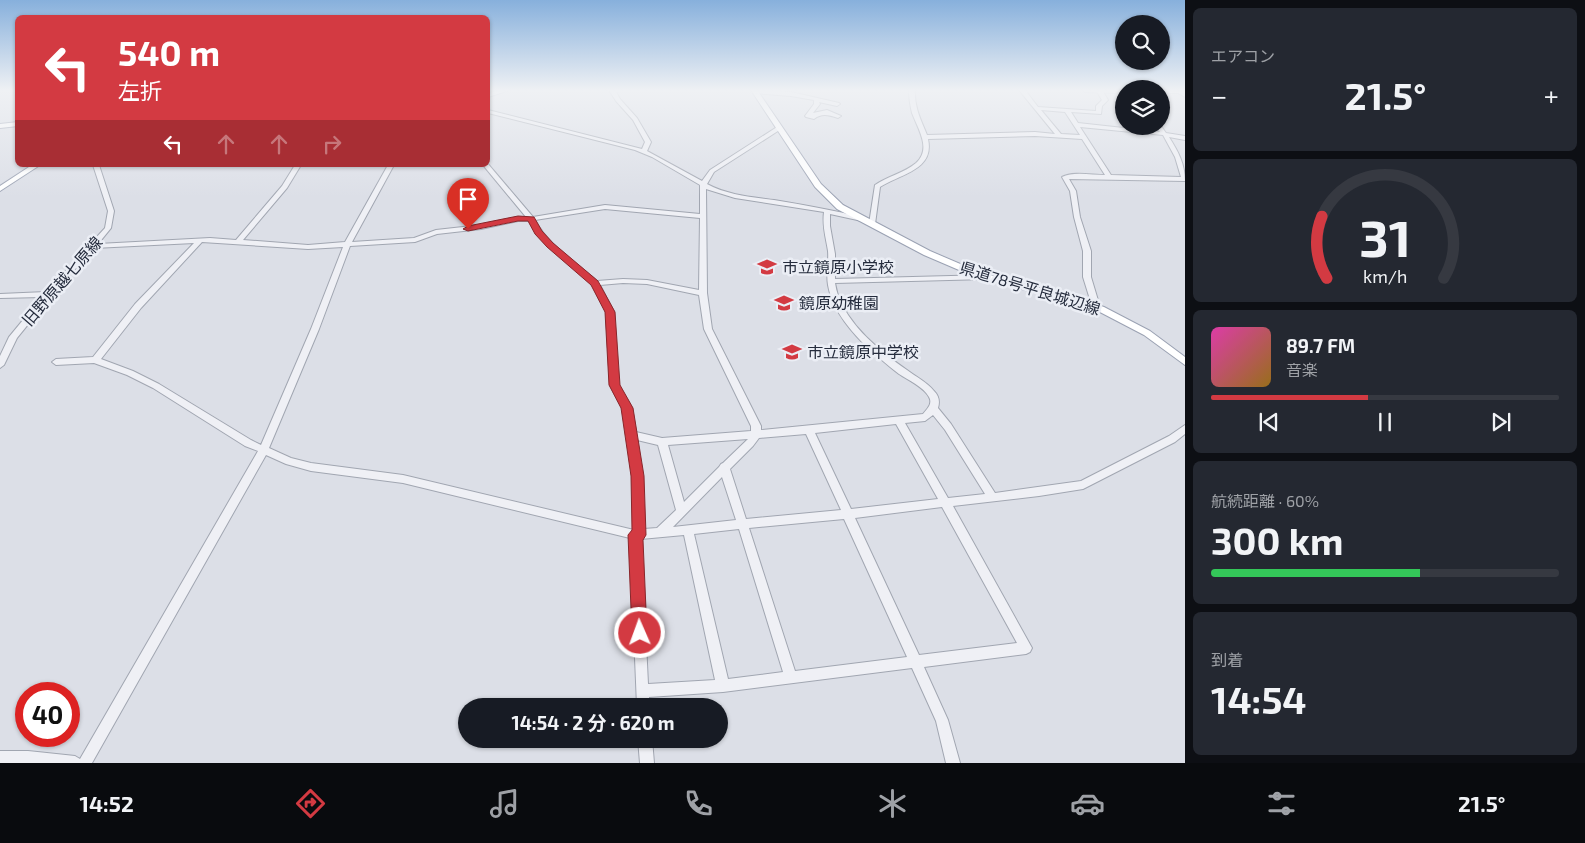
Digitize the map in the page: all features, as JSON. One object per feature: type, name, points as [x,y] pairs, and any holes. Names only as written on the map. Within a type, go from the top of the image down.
[{"type":"main road","name":"県道78号平良城辺線","points":[[779,128],[799,159],[827,196],[840,206],[927,253],[987,277],[1096,307],[1147,333],[1185,362]]},
{"type":"main road","points":[[0,189],[34,167]]},
{"type":"street","points":[[543,126],[644,152],[703,186],[735,196],[827,211],[868,222],[877,186],[919,163],[926,154],[928,147],[919,126]]},
{"type":"street","points":[[639,126],[648,142],[648,147],[644,152]]},
{"type":"street","points":[[1051,126],[1058,134]]},
{"type":"street","points":[[1077,126],[1109,176]]},
{"type":"street","points":[[1083,126],[1115,129]]},
{"type":"street","points":[[659,533],[756,434],[756,426],[708,329],[703,293],[703,186],[712,171],[779,128]]},
{"type":"street","points":[[924,137],[1058,134],[1084,137]]},
{"type":"street","points":[[1096,307],[1087,277],[1088,251],[1077,217],[1073,191],[1066,177],[1109,176],[1184,179],[1175,150],[1166,135]]},
{"type":"street","points":[[1170,135],[1185,138]]},
{"type":"street","name":"旧野原越七原線","points":[[0,365],[13,336],[108,228],[111,211],[97,167]]},
{"type":"street","points":[[239,241],[285,187],[297,167]]},
{"type":"street","points":[[85,763],[262,451],[315,329],[347,245],[389,167]]},
{"type":"street","points":[[488,167],[550,245],[595,283],[610,312],[614,385],[627,408],[637,476],[642,698]]},
{"type":"street","points":[[92,246],[239,241],[296,247],[415,240],[436,232],[481,227],[518,218],[531,219],[605,206],[702,216]]},
{"type":"street","points":[[632,435],[662,442],[809,430],[926,417],[934,409],[935,402],[932,393],[906,376],[852,328],[838,302],[832,281],[831,249],[825,228],[827,211]]},
{"type":"street","points":[[95,360],[138,306],[200,241]]},
{"type":"street","points":[[832,281],[987,277]]},
{"type":"street","points":[[595,283],[647,282],[703,293]]},
{"type":"street","points":[[0,296],[48,294]]},
{"type":"street","points":[[56,362],[95,360],[156,386],[262,451],[289,461],[311,467],[403,479],[637,535],[846,514],[1083,485],[1172,439],[1185,429]]},
{"type":"street","points":[[934,409],[948,427],[992,497]]},
{"type":"street","points":[[642,691],[723,686],[1026,648],[898,420]]},
{"type":"street","points":[[809,430],[942,720],[953,763]]},
{"type":"street","points":[[662,442],[681,510]]},
{"type":"street","points":[[724,467],[791,678]]},
{"type":"street","points":[[688,530],[723,686]]},
{"type":"street","points":[[646,748],[647,763]]},
{"type":"street","points":[[0,758],[28,758],[75,763]]},
{"type":"place","name":"市立鏡原小学校","points":[[767,267]]},
{"type":"place","name":"鏡原幼稚園","points":[[784,303]]},
{"type":"place","name":"市立鏡原中学校","points":[[792,352]]},
{"type":"route","points":[[468,229],[518,218],[531,219],[538,232],[559,254],[595,283],[610,312],[614,385],[627,408],[637,476],[639,535],[635,535],[640,633]]}]
